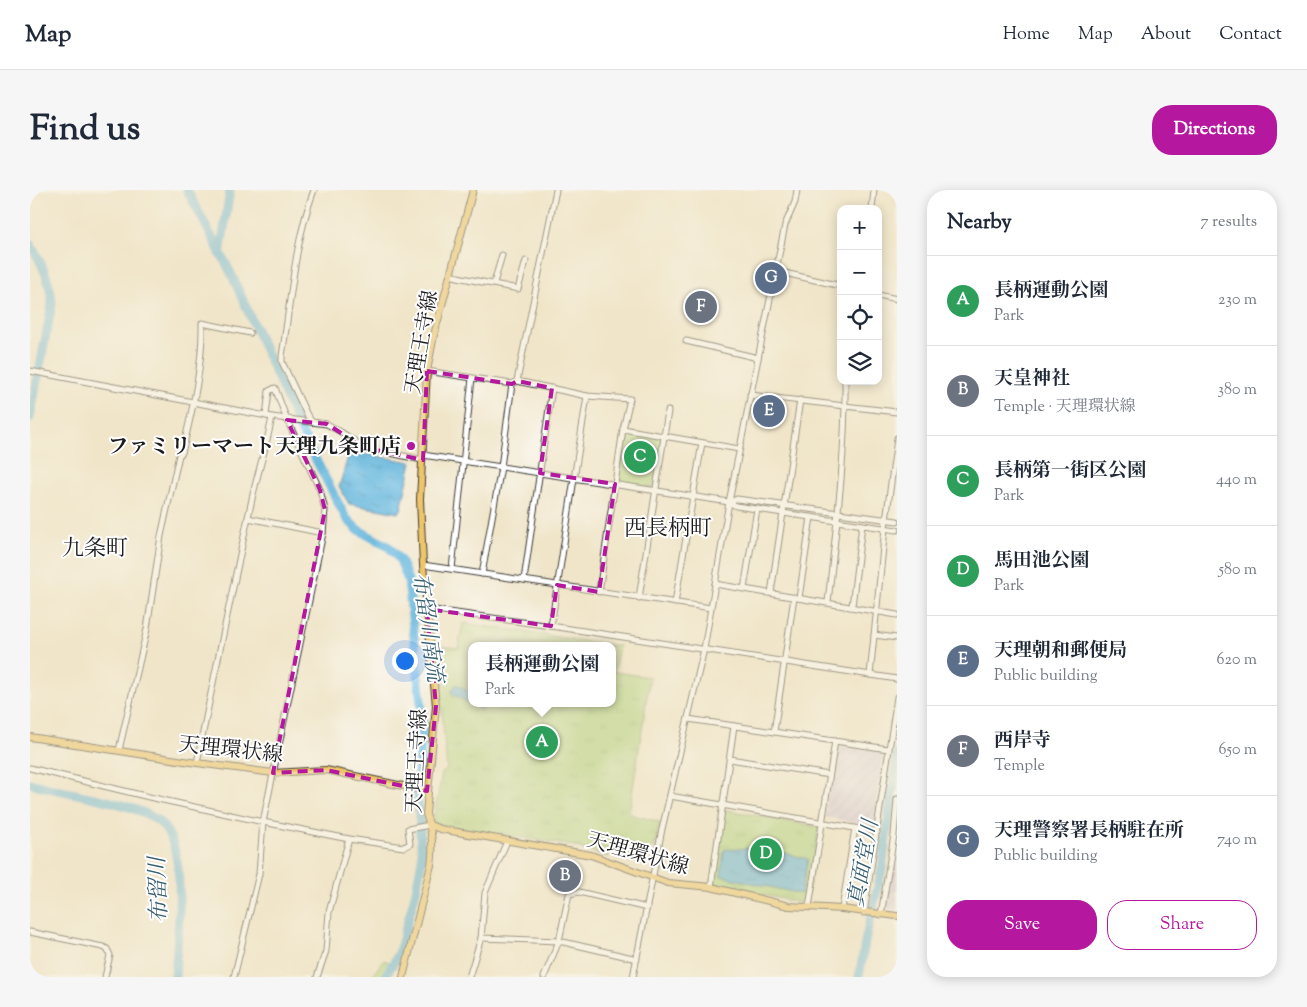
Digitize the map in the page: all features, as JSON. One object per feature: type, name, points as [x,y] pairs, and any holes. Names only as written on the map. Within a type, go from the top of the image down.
[{"type":"main road","name":"天理王寺線","points":[[403,977],[431,866],[433,850],[426,814],[425,791],[436,706],[423,565],[420,499],[428,371],[434,335],[473,190]]},
{"type":"main road","name":"天理環状線","points":[[30,737],[274,773],[326,770],[425,791]]},
{"type":"main road","name":"天理環状線","points":[[428,825],[591,855],[652,878],[675,884],[711,887],[788,906],[842,909],[897,916]]},
{"type":"street","points":[[310,422],[289,377],[282,356],[298,243],[314,190]]},
{"type":"street","points":[[482,574],[514,383],[556,190]]},
{"type":"street","points":[[633,977],[652,878],[704,649],[739,449],[785,225],[795,202],[797,190]]},
{"type":"street","points":[[872,205],[874,190]]},
{"type":"street","points":[[494,283],[502,255]]},
{"type":"street","points":[[450,275],[518,289],[526,260]]},
{"type":"street","points":[[776,270],[837,285]]},
{"type":"street","points":[[882,296],[897,299]]},
{"type":"street","points":[[119,750],[147,629],[161,536],[179,455],[182,453],[194,402],[202,340],[202,323],[250,333]]},
{"type":"street","points":[[686,340],[758,358]]},
{"type":"street","points":[[30,371],[272,418],[327,424],[342,432],[357,445],[370,450],[462,461],[656,490],[729,502],[736,506],[783,514],[897,530]]},
{"type":"street","points":[[428,371],[552,388],[587,396],[630,399],[599,592]]},
{"type":"street","points":[[452,569],[472,378]]},
{"type":"street","points":[[828,602],[838,513],[845,385]]},
{"type":"street","points":[[234,977],[258,874],[263,822],[323,533],[326,510],[320,490],[275,388],[269,391],[266,416]]},
{"type":"street","points":[[524,580],[552,388]]},
{"type":"street","points":[[750,395],[897,412]]},
{"type":"street","points":[[551,626],[587,396]]},
{"type":"street","points":[[771,593],[800,400]]},
{"type":"street","points":[[639,598],[668,411]]},
{"type":"street","points":[[197,763],[220,644],[272,418]]},
{"type":"street","points":[[624,429],[739,449]]},
{"type":"street","points":[[870,675],[897,438]]},
{"type":"street","points":[[675,603],[702,443]]},
{"type":"street","points":[[729,502],[738,499],[897,521]]},
{"type":"street","points":[[744,589],[757,509]]},
{"type":"street","points":[[248,518],[323,533]]},
{"type":"street","points":[[774,732],[783,662],[797,598],[811,518]]},
{"type":"street","points":[[852,606],[862,525]]},
{"type":"street","points":[[423,565],[711,608]]},
{"type":"street","points":[[715,584],[897,615]]},
{"type":"street","points":[[427,610],[551,626],[897,679]]},
{"type":"street","points":[[874,635],[897,638]]},
{"type":"street","points":[[865,913],[897,697]]},
{"type":"street","points":[[688,719],[888,749]]},
{"type":"street","points":[[711,887],[734,726]]},
{"type":"street","points":[[809,907],[835,741]]},
{"type":"street","points":[[730,759],[830,775]]},
{"type":"street","points":[[30,768],[149,797],[349,839],[406,847],[410,844],[408,829],[428,825]]},
{"type":"street","points":[[670,796],[877,832]]},
{"type":"street","points":[[878,914],[895,836],[897,799]]},
{"type":"street","points":[[842,909],[855,828]]},
{"type":"street","points":[[317,977],[326,952],[329,912],[349,839]]},
{"type":"street","points":[[469,977],[482,938],[485,893],[507,841]]},
{"type":"street","points":[[544,977],[558,941],[569,894],[579,892],[647,908]]},
{"type":"street","points":[[30,932],[107,949],[110,954],[105,977]]},
{"type":"street","points":[[482,938],[558,941],[637,959]]},
{"type":"highlighted area","points":[[427,371],[512,384],[517,381],[552,388],[540,473],[615,484],[599,592],[557,585],[551,626],[427,609],[436,706],[427,791],[326,770],[273,773],[325,510],[320,490],[287,420],[327,424],[363,447],[423,460]]},
{"type":"shaded area","points":[[837,745],[881,751],[883,755],[875,825],[824,817]]},
{"type":"shaded area","points":[[897,838],[897,910],[884,909],[895,840]]},
{"type":"green space","points":[[623,433],[663,439],[657,482],[652,488],[616,482]]},
{"type":"green space","points":[[463,623],[592,642],[468,642],[468,707],[616,707],[616,672],[650,677],[629,814],[660,822],[654,849],[612,841],[608,857],[574,846],[437,824],[433,821],[442,773],[447,770],[436,645],[458,648]]},
{"type":"green space","points":[[616,646],[619,646],[616,662]]},
{"type":"green space","points":[[727,810],[819,827],[805,904],[715,884],[724,813]]},
{"type":"green space","points":[[384,960],[391,963],[383,977],[371,977]]},
{"type":"water","points":[[354,452],[412,462],[401,510],[398,513],[349,504],[339,487],[349,453]]},
{"type":"water","points":[[456,684],[468,691],[468,703],[451,693]]},
{"type":"water","points":[[761,847],[808,859],[801,894],[721,876],[724,850]]},
{"type":"waterway","name":"布留川南流","points":[[187,190],[230,271],[304,437],[346,518],[357,529],[389,547],[400,560],[408,580],[423,722],[417,789],[422,859],[416,891],[399,953],[385,977]]},
{"type":"waterway","points":[[220,255],[230,190]]},
{"type":"waterway","name":"布留川","points":[[30,243],[48,280],[52,304],[30,418]]},
{"type":"waterway","name":"真面堂川","points":[[859,977],[882,869],[897,754]]},
{"type":"waterway","name":"布留川","points":[[30,783],[128,807],[153,818],[166,829],[174,847],[179,883],[179,923],[175,977]]},
{"type":"place","name":"天理警察署長柄駐在所","points":[[771,278]]},
{"type":"place","name":"西岸寺","points":[[701,307]]},
{"type":"place","name":"天理朝和郵便局","points":[[769,411]]},
{"type":"place","name":"ファミリーマート天理九条町店","points":[[411,446]]},
{"type":"place","name":"長柄第一街区公園","points":[[640,457]]},
{"type":"place","name":"長柄運動公園","points":[[542,742]]},
{"type":"place","name":"馬田池公園","points":[[766,854]]},
{"type":"place","name":"天皇神社","points":[[565,876]]},
{"type":"district","name":"西長柄町","points":[[668,527]]},
{"type":"district","name":"九条町","points":[[95,547]]}]
